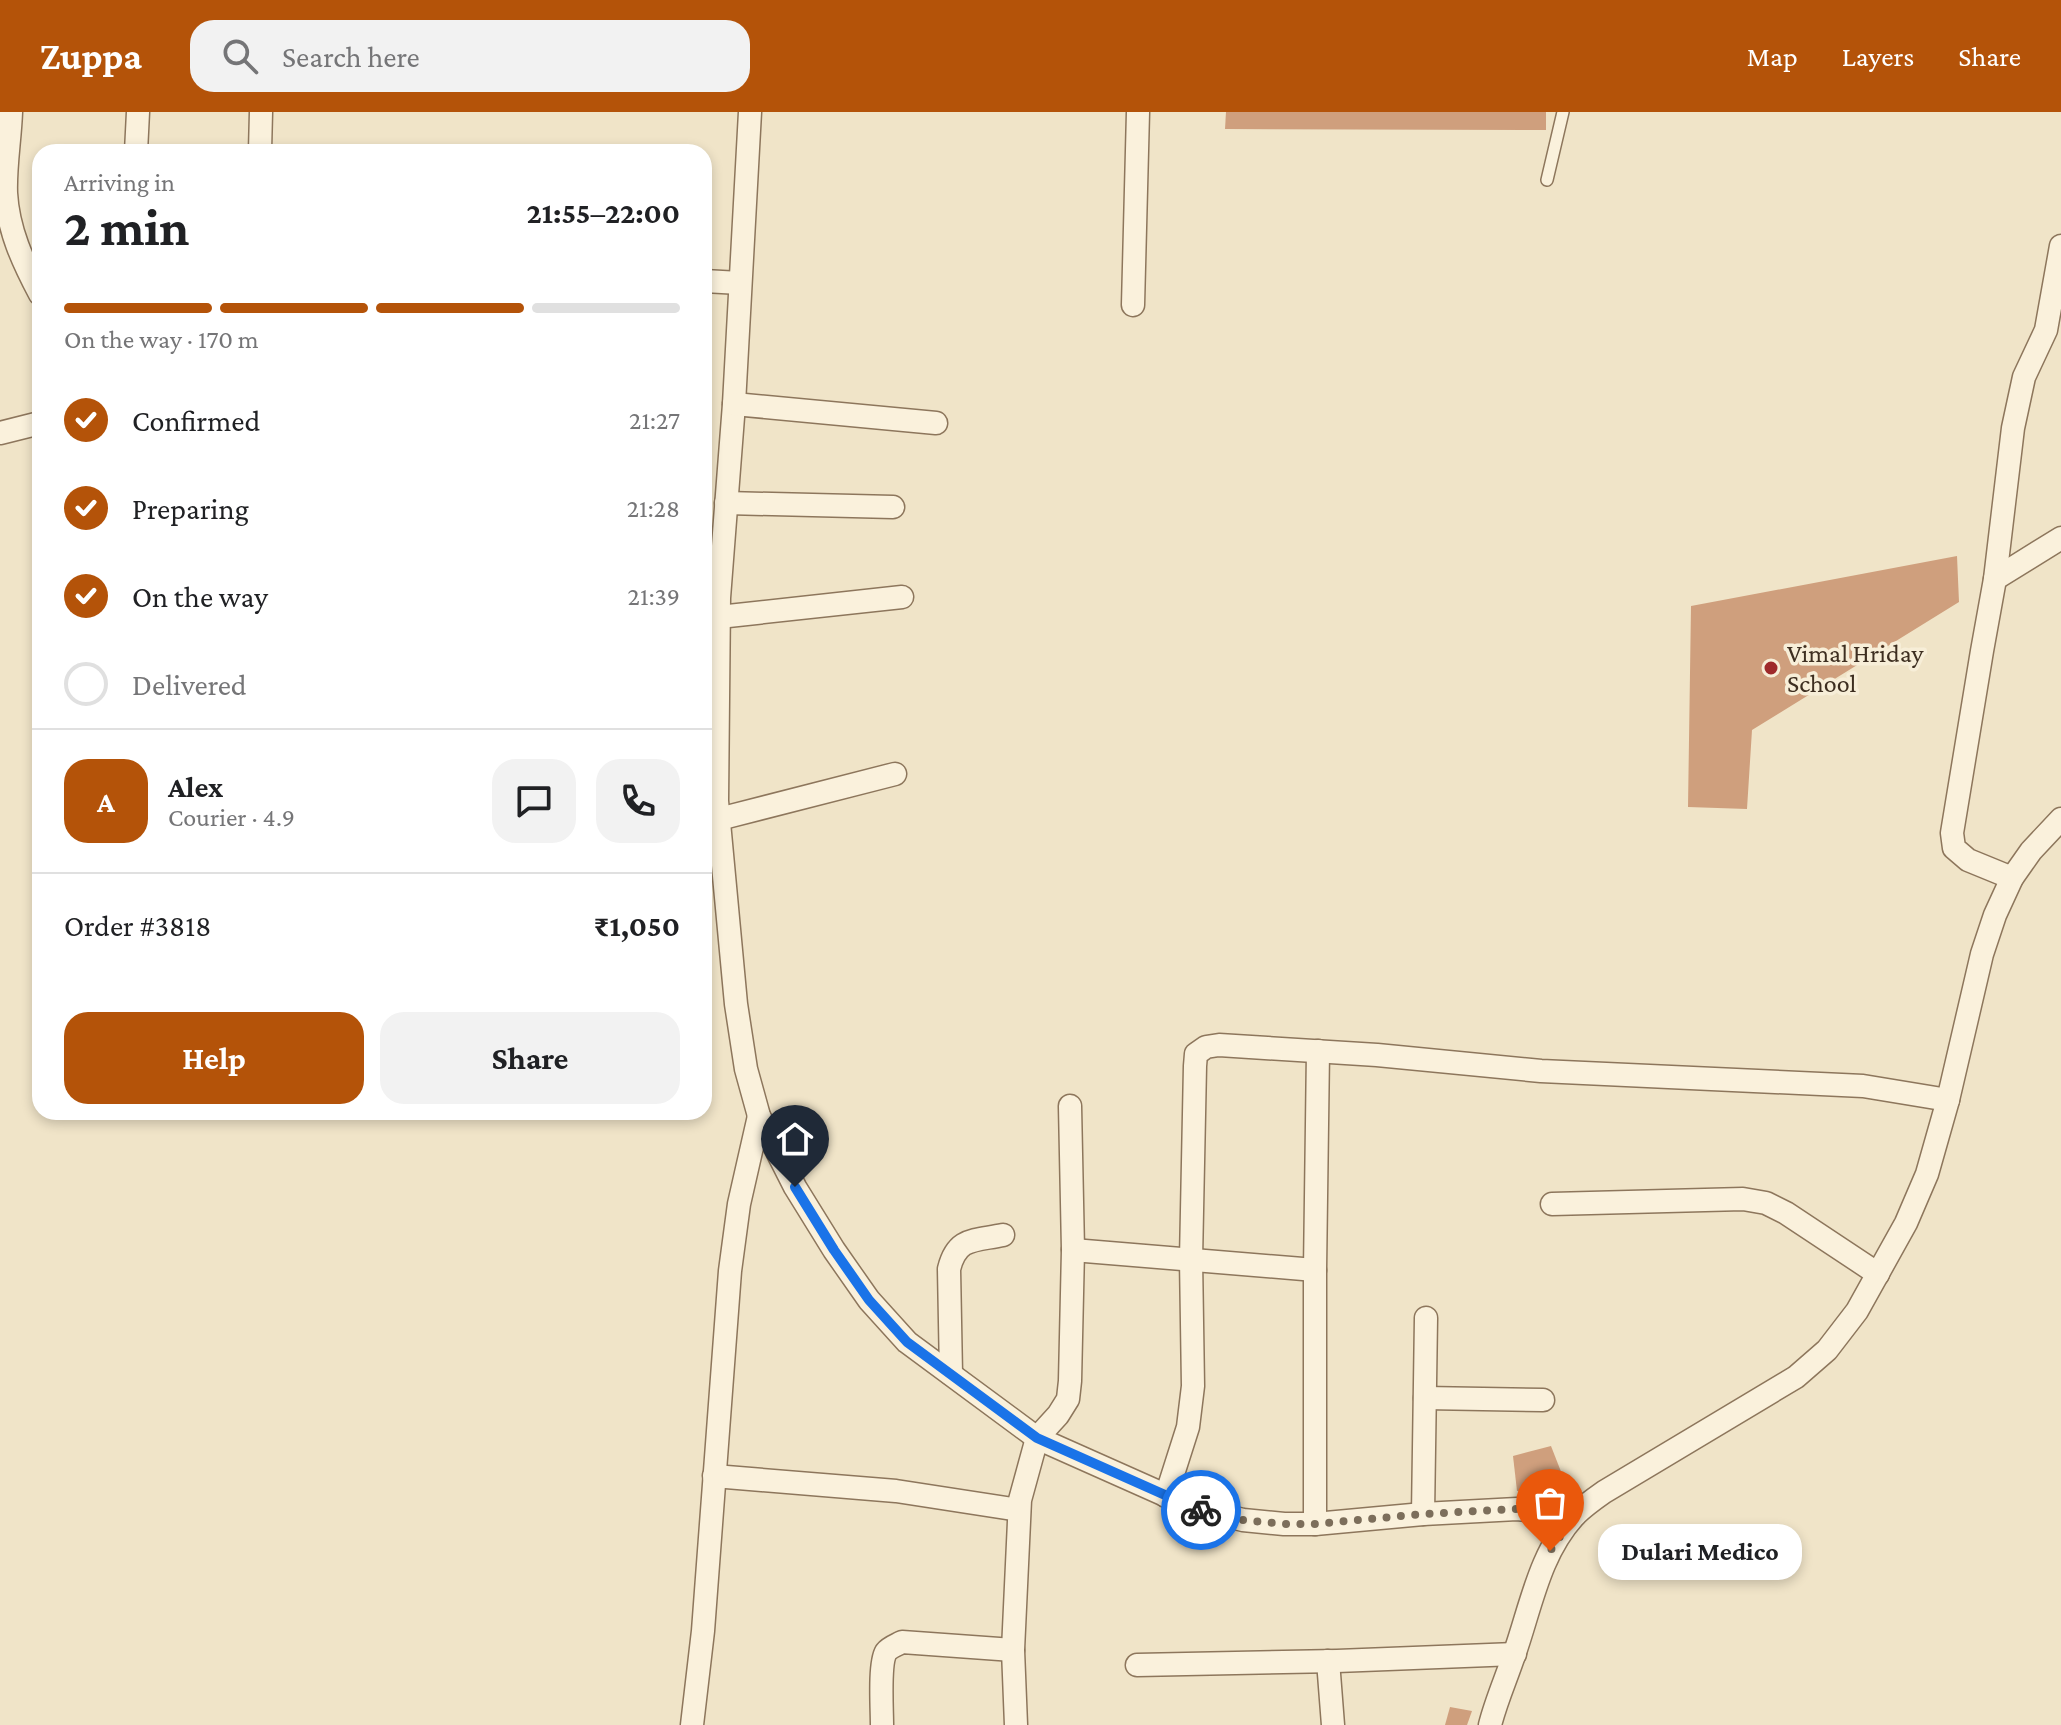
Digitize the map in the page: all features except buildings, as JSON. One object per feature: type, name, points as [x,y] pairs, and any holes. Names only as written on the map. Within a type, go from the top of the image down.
[{"type":"street","points":[[11,112],[6,192],[9,214],[32,278]]},
{"type":"street","points":[[136,144],[138,112]]},
{"type":"street","points":[[260,144],[261,112]]},
{"type":"street","points":[[750,112],[719,617],[715,831],[746,1069],[759,1116],[795,1187],[869,1300],[907,1342],[1037,1438],[1192,1507],[1243,1520],[1284,1524],[1517,1509],[1575,1515]]},
{"type":"street","points":[[1133,305],[1138,112]]},
{"type":"street","points":[[2012,878],[1968,860],[1954,848],[1952,833],[1995,579],[2013,428],[2024,377],[2046,330],[2061,246]]},
{"type":"street","points":[[712,281],[740,283]]},
{"type":"street","points":[[734,404],[936,423]]},
{"type":"street","points":[[0,433],[32,425]]},
{"type":"street","points":[[726,503],[893,507]]},
{"type":"street","points":[[1995,579],[2061,538]]},
{"type":"street","points":[[719,617],[902,597]]},
{"type":"street","points":[[715,831],[895,774]]},
{"type":"street","points":[[1490,1725],[1533,1592],[1550,1551],[1575,1515],[1604,1492],[1796,1377],[1827,1350],[1857,1311],[1906,1223],[1927,1174],[1948,1100],[1982,954],[1995,915],[2012,878],[2031,851],[2061,819]]},
{"type":"street","points":[[1166,1496],[1188,1427],[1193,1386],[1191,1259],[1195,1066],[1196,1054],[1206,1047],[1219,1045],[1318,1051],[1541,1071],[1863,1086],[1948,1100]]},
{"type":"street","points":[[1315,1524],[1318,1051]]},
{"type":"street","points":[[1016,1725],[1013,1650],[1020,1500],[1037,1438],[1068,1399],[1073,1250],[1070,1106]]},
{"type":"street","points":[[692,1725],[703,1631],[730,1271],[739,1204],[759,1116]]},
{"type":"street","points":[[1552,1204],[1743,1199],[1766,1203],[1878,1274]]},
{"type":"street","points":[[951,1374],[949,1269],[953,1254],[964,1243],[1003,1235]]},
{"type":"street","points":[[1073,1250],[1315,1270]]},
{"type":"street","points":[[1423,1514],[1426,1318]]},
{"type":"street","points":[[1425,1398],[1543,1400]]},
{"type":"street","points":[[714,1476],[896,1491],[1019,1510]]},
{"type":"street","points":[[882,1725],[884,1656],[888,1649],[902,1642],[925,1642],[1013,1650]]},
{"type":"street","points":[[1137,1665],[1515,1654]]},
{"type":"street","points":[[1328,1661],[1333,1725]]},
{"type":"lane","points":[[1547,180],[1563,112]]},
{"type":"way so far","points":[[1201,1510],[1243,1520],[1284,1524],[1517,1509],[1575,1515],[1550,1551]]},
{"type":"place","name":"Vimal Hriday School","points":[[1771,668]]},
{"type":"place","name":"Dulari Medico","points":[[1550,1551]]},
{"type":"route","points":[[795,1187],[869,1300],[907,1342],[1037,1438],[1201,1510]]}]
